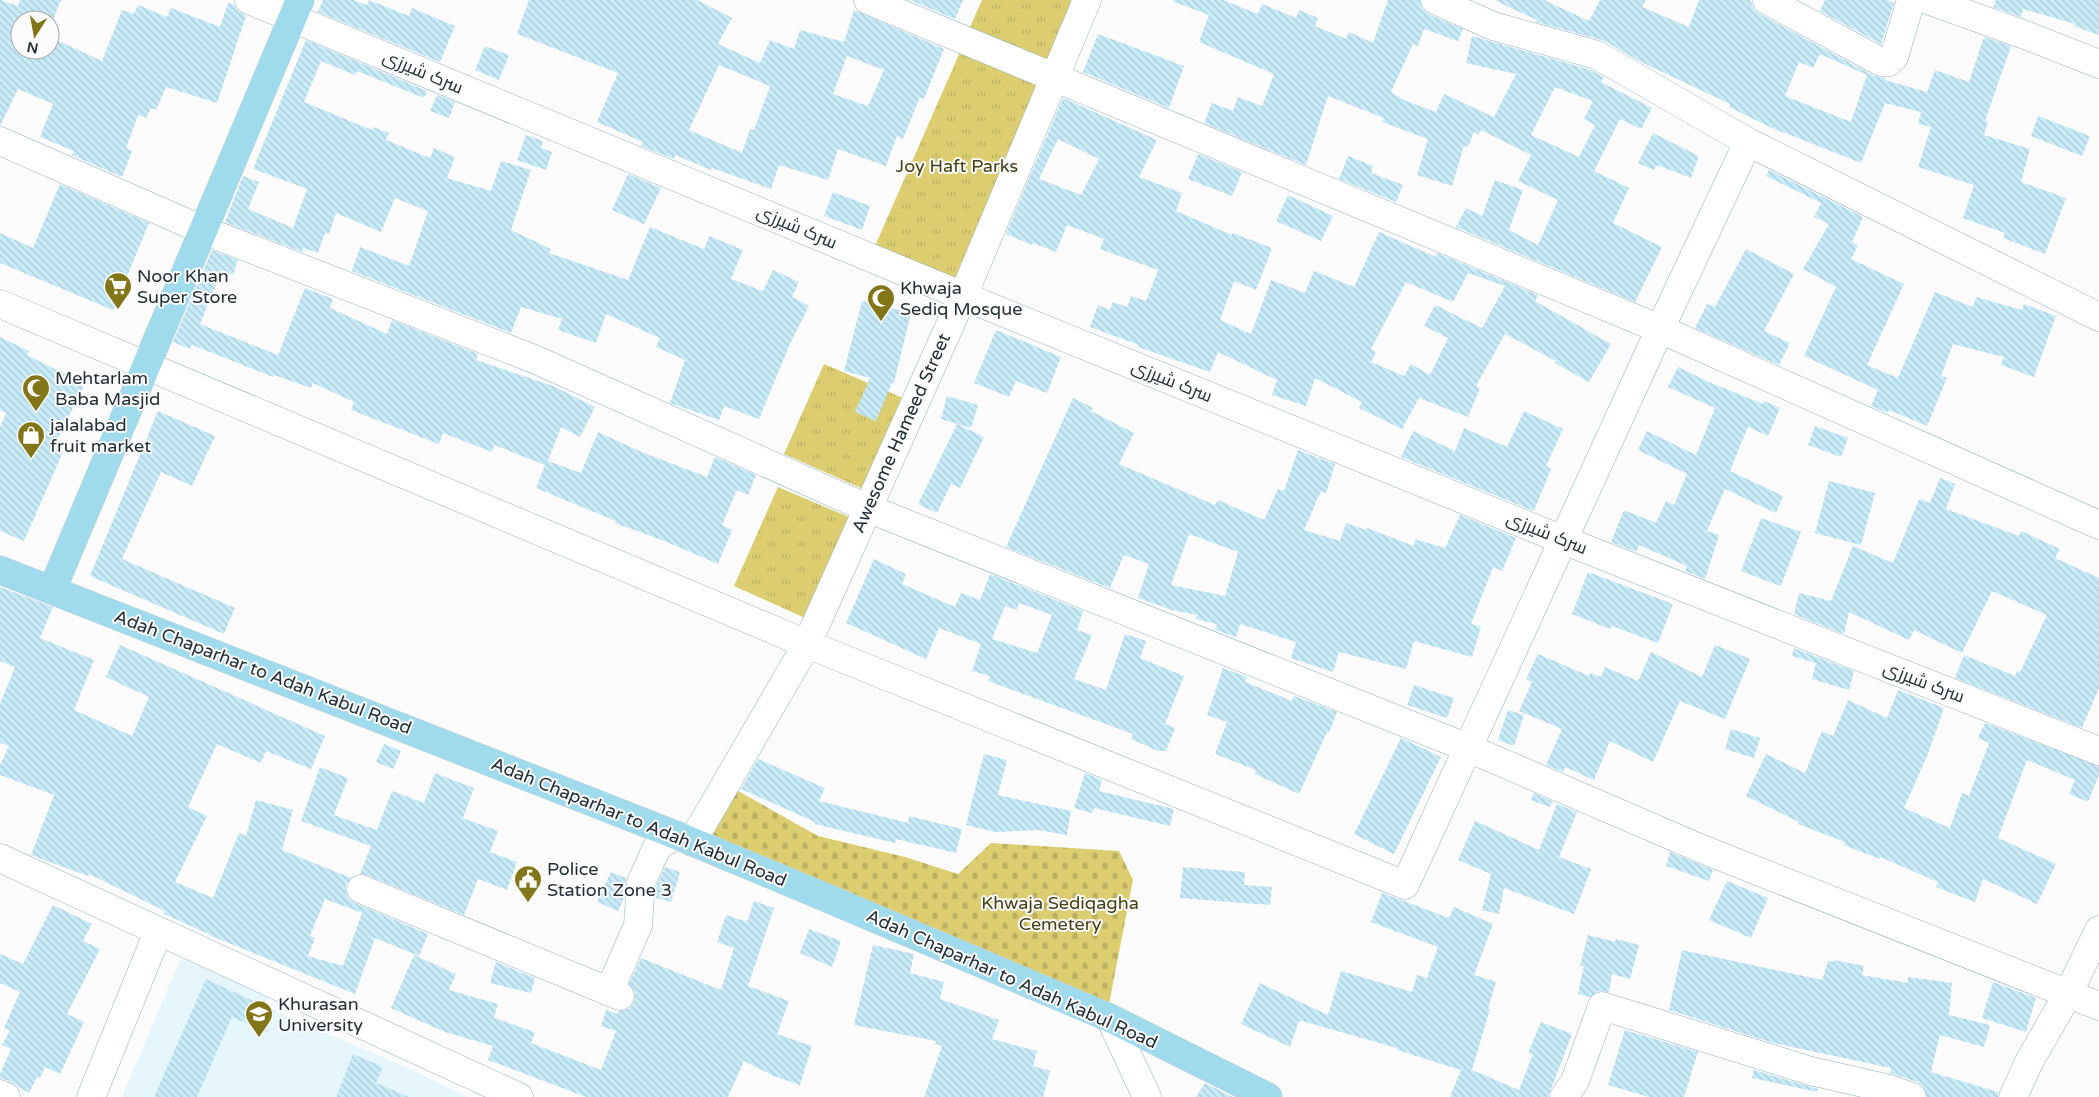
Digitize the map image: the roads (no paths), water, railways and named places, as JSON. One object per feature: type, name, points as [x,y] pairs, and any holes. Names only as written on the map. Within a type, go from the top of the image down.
[{"type":"main road","points":[[52,590],[296,9]]},
{"type":"main road","name":"Adah Chaparhar to Adah Kabul Road","points":[[0,570],[684,839],[1110,1018],[1268,1097]]},
{"type":"street","name":"سرک شیرزی","points":[[249,0],[296,9],[963,296],[1563,540],[2099,751]]},
{"type":"street","points":[[868,0],[1660,329],[2099,525]]},
{"type":"street","name":"Awesome Hameed Street","points":[[684,839],[807,644],[963,296],[1054,76],[1088,0]]},
{"type":"street","points":[[1435,0],[1493,26],[1597,55],[1748,142],[2099,317]]},
{"type":"street","points":[[1773,2],[1881,62],[1890,62],[1894,57],[1911,0]]},
{"type":"street","points":[[1928,0],[2099,64]]},
{"type":"street","points":[[0,141],[203,230],[534,359],[867,508],[1468,748],[1702,849],[2069,992],[2099,1006]]},
{"type":"street","points":[[0,304],[807,644],[1405,884],[1748,142]]},
{"type":"street","points":[[361,889],[614,994],[638,925],[641,883],[657,848],[684,839]]},
{"type":"street","points":[[0,858],[519,1097]]},
{"type":"street","points":[[2013,1097],[2029,1062],[2069,992],[2099,930]]},
{"type":"street","points":[[91,1097],[158,932]]},
{"type":"street","points":[[1564,1097],[1575,1081],[1602,1006],[1810,1071],[1889,1089],[1912,1097]]},
{"type":"street","points":[[1110,1018],[1147,1097]]},
{"type":"street","points":[[0,1094],[6,1097]]},
{"type":"place","name":"Noor Khan Super Store","points":[[118,310]]},
{"type":"place","name":"Khwaja Sediq Mosque","points":[[881,322]]},
{"type":"place","name":"Mehtarlam Baba Masjid","points":[[36,412]]},
{"type":"place","name":"jalalabad fruit market","points":[[31,459]]},
{"type":"place","name":"Police Station Zone 3","points":[[528,903]]},
{"type":"place","name":"Khurasan University","points":[[259,1038]]},
{"type":"park label","name":"Joy Haft Parks","points":[[957,166]]},
{"type":"park label","name":"Khwaja Sediqagha Cemetery","points":[[1060,913]]}]
